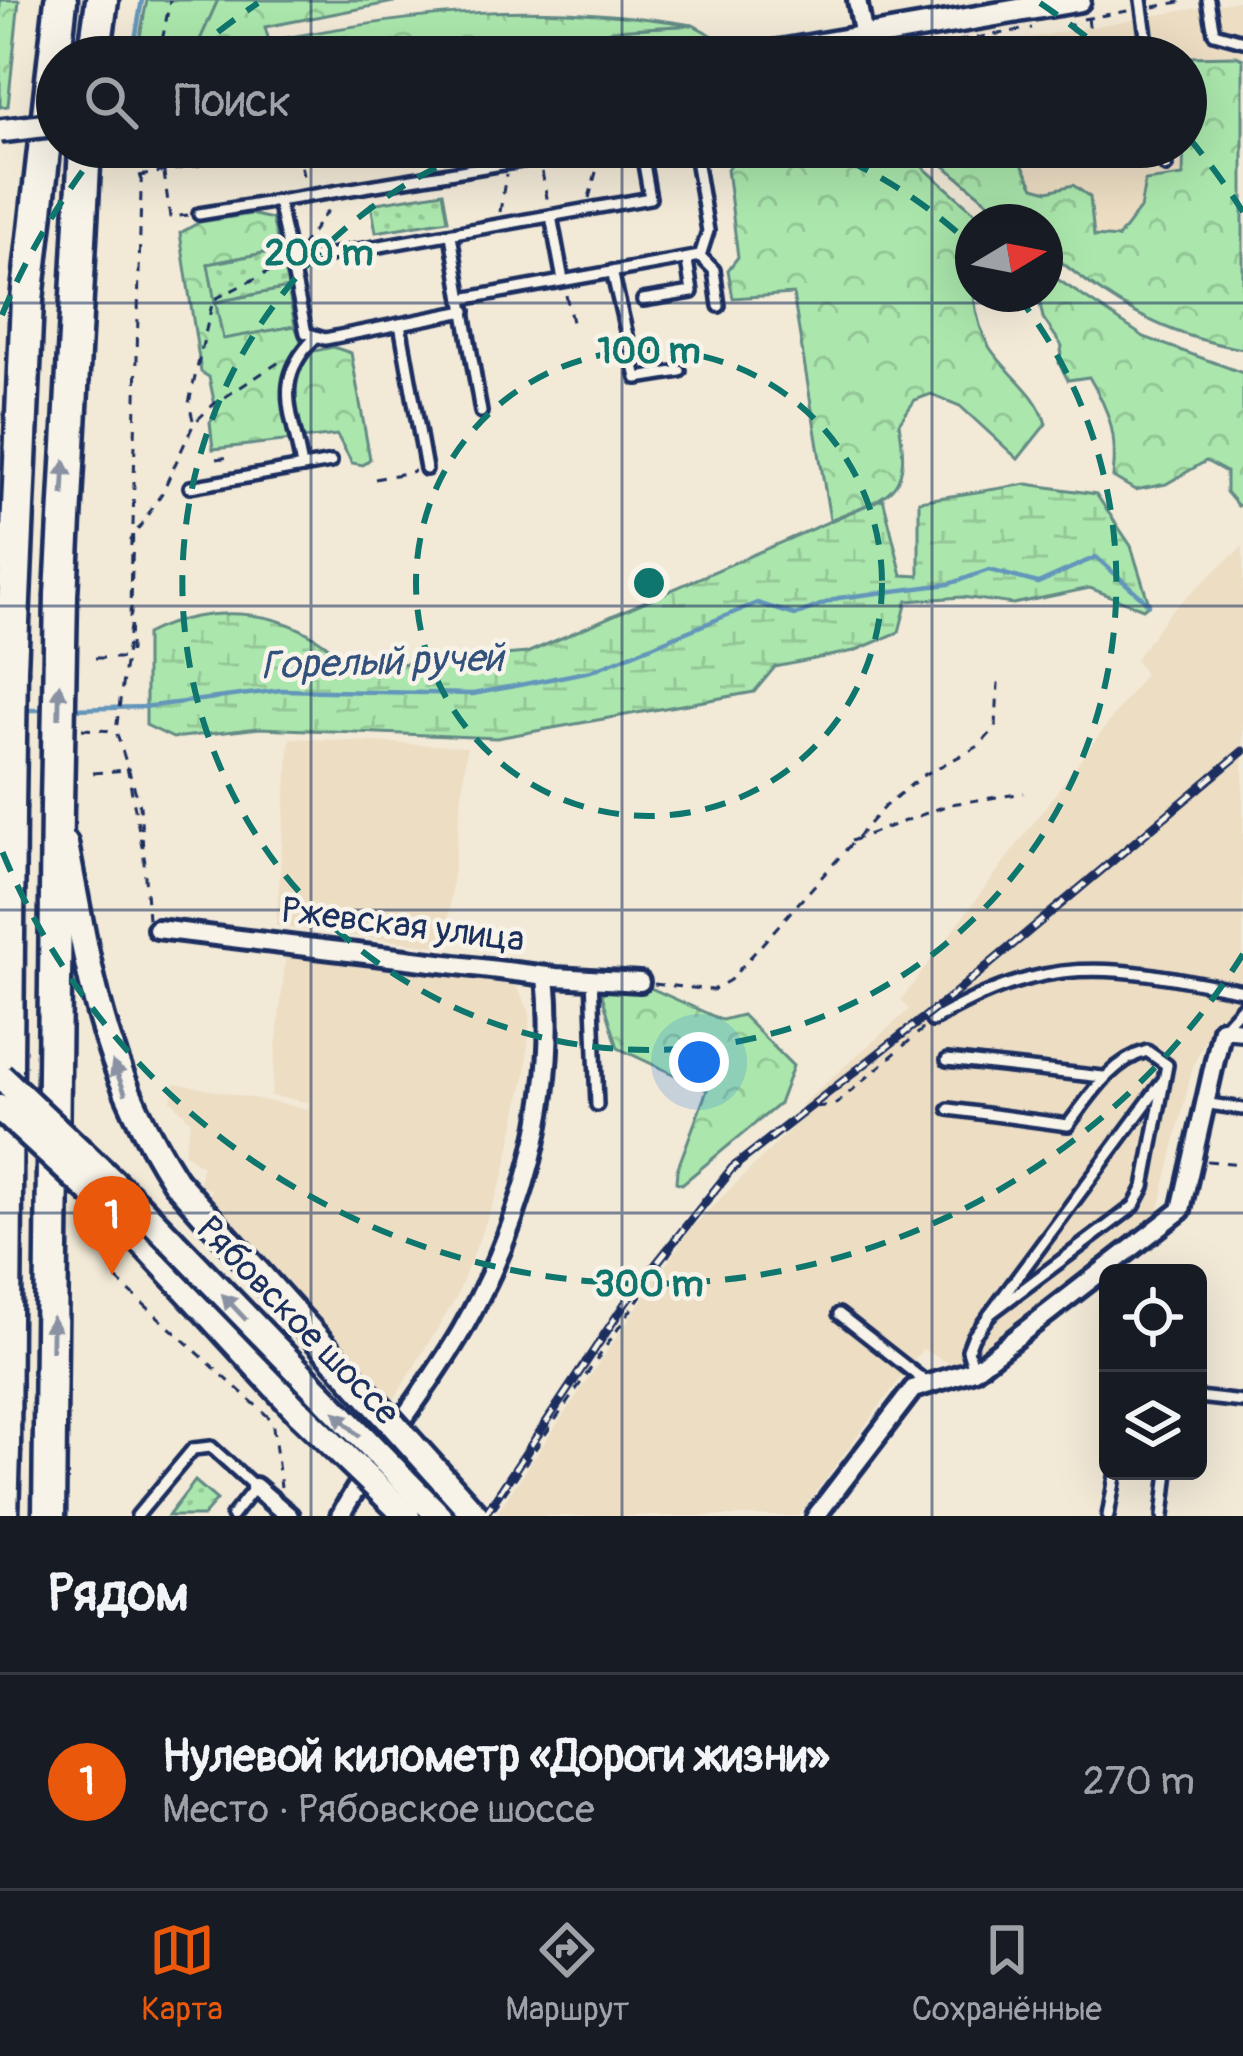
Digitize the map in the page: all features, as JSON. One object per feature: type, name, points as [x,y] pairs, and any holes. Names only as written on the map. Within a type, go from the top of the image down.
[{"type":"highway","points":[[57,36],[61,0]]},
{"type":"highway","points":[[97,36],[102,0]]},
{"type":"highway","points":[[2,1516],[11,669],[27,301],[42,168]]},
{"type":"highway","points":[[49,1516],[61,595],[84,168]]},
{"type":"main road","points":[[57,806],[103,1036],[143,1131],[175,1180],[476,1516]]},
{"type":"main road","name":"Рябовское шоссе","points":[[0,1076],[135,1203],[439,1516]]},
{"type":"main road","name":"Рябовское шоссе","points":[[0,1108],[123,1221],[300,1413],[407,1516]]},
{"type":"street","points":[[857,0],[864,36]]},
{"type":"street","points":[[874,36],[1076,15]]},
{"type":"street","points":[[0,131],[36,127]]},
{"type":"street","name":"Ржевская улица","points":[[158,929],[546,976],[640,982]]},
{"type":"street","points":[[340,1516],[462,1329],[509,1219],[541,1125],[550,1071],[546,976]]},
{"type":"street","points":[[825,1513],[902,1399],[927,1383],[974,1370],[1169,1221],[1188,1194],[1203,1103],[1222,1029],[1243,1031]]},
{"type":"street","points":[[255,1487],[286,1508]]},
{"type":"lane","points":[[1208,0],[1214,33],[1243,41]]},
{"type":"lane","points":[[1142,4],[1146,36]]},
{"type":"lane","points":[[199,214],[482,168]]},
{"type":"lane","points":[[290,262],[650,197],[645,168]]},
{"type":"lane","points":[[698,168],[708,231],[700,256]]},
{"type":"lane","points":[[278,201],[302,326],[316,338]]},
{"type":"lane","points":[[551,216],[562,280]]},
{"type":"lane","points":[[451,235],[481,412]]},
{"type":"lane","points":[[302,467],[287,381],[296,357],[316,338],[400,324],[562,280],[700,256]]},
{"type":"lane","points":[[700,256],[714,270],[719,306]]},
{"type":"lane","points":[[643,300],[692,292],[687,261]]},
{"type":"lane","points":[[612,272],[637,378],[680,371]]},
{"type":"lane","points":[[400,324],[426,470]]},
{"type":"lane","points":[[190,487],[331,462]]},
{"type":"lane","points":[[932,1022],[973,997],[1051,970],[1110,968],[1243,992]]},
{"type":"lane","points":[[592,977],[597,1105]]},
{"type":"lane","points":[[1222,1029],[1243,1006]]},
{"type":"lane","points":[[949,1109],[1068,1125],[1103,1077],[1148,1051],[1161,1056],[1166,1077],[1144,1187],[1134,1205],[990,1314]]},
{"type":"lane","points":[[947,1060],[1103,1077]]},
{"type":"lane","points":[[974,1370],[968,1350],[990,1314],[1166,1077]]},
{"type":"lane","points":[[1203,1103],[1243,1109]]},
{"type":"lane","points":[[839,1314],[927,1383]]},
{"type":"lane","points":[[1207,1398],[1243,1402]]},
{"type":"lane","points":[[137,1516],[193,1449],[211,1447],[255,1487],[232,1516]]},
{"type":"lane","points":[[1108,1516],[1114,1480]]},
{"type":"lane","points":[[1163,1516],[1167,1480]]},
{"type":"path","points":[[163,36],[170,0]]},
{"type":"path","points":[[1076,15],[1189,0]]},
{"type":"path","points":[[138,168],[133,626],[116,731],[139,797],[146,864],[144,910],[158,929]]},
{"type":"path","points":[[137,176],[186,168]]},
{"type":"path","points":[[302,168],[306,196]]},
{"type":"path","points":[[498,226],[506,168]]},
{"type":"path","points":[[542,168],[551,216]]},
{"type":"path","points":[[586,209],[599,168]]},
{"type":"path","points":[[164,172],[170,217],[199,214]]},
{"type":"path","points":[[194,423],[189,403],[213,300],[290,262],[343,190]]},
{"type":"path","points":[[562,280],[572,322]]},
{"type":"path","points":[[126,672],[134,532],[163,493],[194,423],[272,363],[296,357]]},
{"type":"path","points":[[217,459],[233,456]]},
{"type":"path","points":[[226,458],[227,468]]},
{"type":"path","points":[[375,479],[426,470]]},
{"type":"path","points":[[94,658],[127,658]]},
{"type":"path","points":[[640,982],[713,990],[730,980],[850,842],[922,776],[979,746],[996,727],[998,683]]},
{"type":"path","points":[[99,729],[116,731]]},
{"type":"path","points":[[93,773],[127,767]]},
{"type":"path","points":[[850,842],[951,804],[1024,793]]},
{"type":"path","points":[[490,1516],[688,1227],[736,1170],[804,1108],[835,1105],[932,1022]]},
{"type":"path","points":[[1194,1160],[1243,1164]]},
{"type":"path","points":[[116,1279],[272,1420],[286,1508]]},
{"type":"shaded area","points":[[1243,0],[1243,329],[1101,263],[1063,229],[1063,204],[1034,204],[994,168],[1207,168],[1207,36],[1040,36]]},
{"type":"shaded area","points":[[1243,546],[1243,1018],[1216,1015],[1193,1066],[1156,1221],[986,1354],[956,1367],[922,1349],[798,1516],[505,1516],[498,1511],[691,1228],[808,1112],[802,1104],[909,1010],[901,1000],[1145,674],[1135,660],[1170,612]]},
{"type":"shaded area","points":[[290,738],[467,747],[445,947],[276,926]]},
{"type":"shaded area","points":[[286,954],[515,984],[530,1013],[526,1070],[504,1175],[456,1298],[393,1401],[207,1206],[211,1189],[199,1186],[202,1166],[184,1153],[191,1121],[171,1100],[175,1083],[308,1109],[309,1102],[271,1096]]},
{"type":"green space","points":[[0,0],[19,0],[8,106],[0,107]]},
{"type":"green space","points":[[147,0],[218,0],[202,36],[140,36]]},
{"type":"green space","points":[[218,0],[404,0],[265,27],[268,36],[202,36]]},
{"type":"green space","points":[[481,12],[582,13],[693,25],[613,30],[597,36],[298,36]]},
{"type":"green space","points":[[693,25],[713,36],[597,36],[613,30]]},
{"type":"green space","points":[[1236,56],[1243,59],[1243,349],[1186,335],[1137,314],[1063,263],[1063,204],[990,204],[947,168],[1024,168],[1034,187],[1048,191],[1073,185],[1090,197],[1094,236],[1118,238],[1140,209],[1145,181],[1183,176],[1183,168],[1207,168],[1207,57]]},
{"type":"green space","points":[[728,168],[924,168],[965,204],[955,204],[955,312],[977,312],[990,348],[1029,393],[1046,424],[1018,459],[960,406],[931,394],[915,400],[899,423],[902,465],[892,489],[830,520],[793,294],[733,298],[728,270],[738,257]]},
{"type":"green space","points":[[443,192],[448,220],[376,232],[371,204]]},
{"type":"green space","points":[[251,214],[272,219],[280,250],[208,264],[223,339],[295,326],[302,344],[315,351],[333,347],[351,353],[370,459],[363,465],[352,463],[337,435],[213,449],[210,422],[217,415],[209,377],[201,372],[180,233],[200,222]]},
{"type":"green space","points":[[280,250],[288,288],[215,302],[208,264]]},
{"type":"green space","points":[[1063,283],[1144,337],[1243,373],[1243,503],[1238,506],[1226,492],[1226,472],[1206,461],[1166,484],[1135,490],[1113,477],[1113,437],[1102,402],[1089,377],[1068,380],[1059,363],[1062,346],[1042,312],[1063,312]]},
{"type":"green space","points":[[288,288],[295,326],[223,340],[215,302]]},
{"type":"green space","points":[[1027,484],[1096,494],[1131,546],[1149,604],[1143,609],[1090,588],[1013,604],[962,597],[907,601],[899,632],[854,651],[775,667],[754,692],[497,738],[260,728],[173,738],[146,725],[146,634],[171,623],[224,614],[277,620],[302,630],[344,662],[398,664],[527,653],[883,498],[902,575],[919,576],[919,501]]},
{"type":"green space","points":[[608,986],[646,986],[722,1020],[742,1015],[793,1066],[779,1104],[682,1184],[676,1182],[677,1170],[707,1090],[618,1048],[602,995]]},
{"type":"green space","points":[[195,1481],[217,1500],[203,1516],[168,1516]]},
{"type":"waterway","points":[[136,36],[142,0]]},
{"type":"waterway","name":"Горелый ручей","points":[[72,709],[143,707],[281,690],[473,694],[591,671],[757,603],[795,615],[838,598],[949,584],[989,570],[1038,583],[1096,557],[1149,604]]},
{"type":"waterway","name":"Горелый ручей","points":[[24,710],[49,710]]},
{"type":"railway","points":[[484,1516],[626,1302],[732,1168],[954,994],[1243,751]]},
{"type":"place","name":"Нулевой километр «Дороги жизни»","points":[[112,1275]]}]
